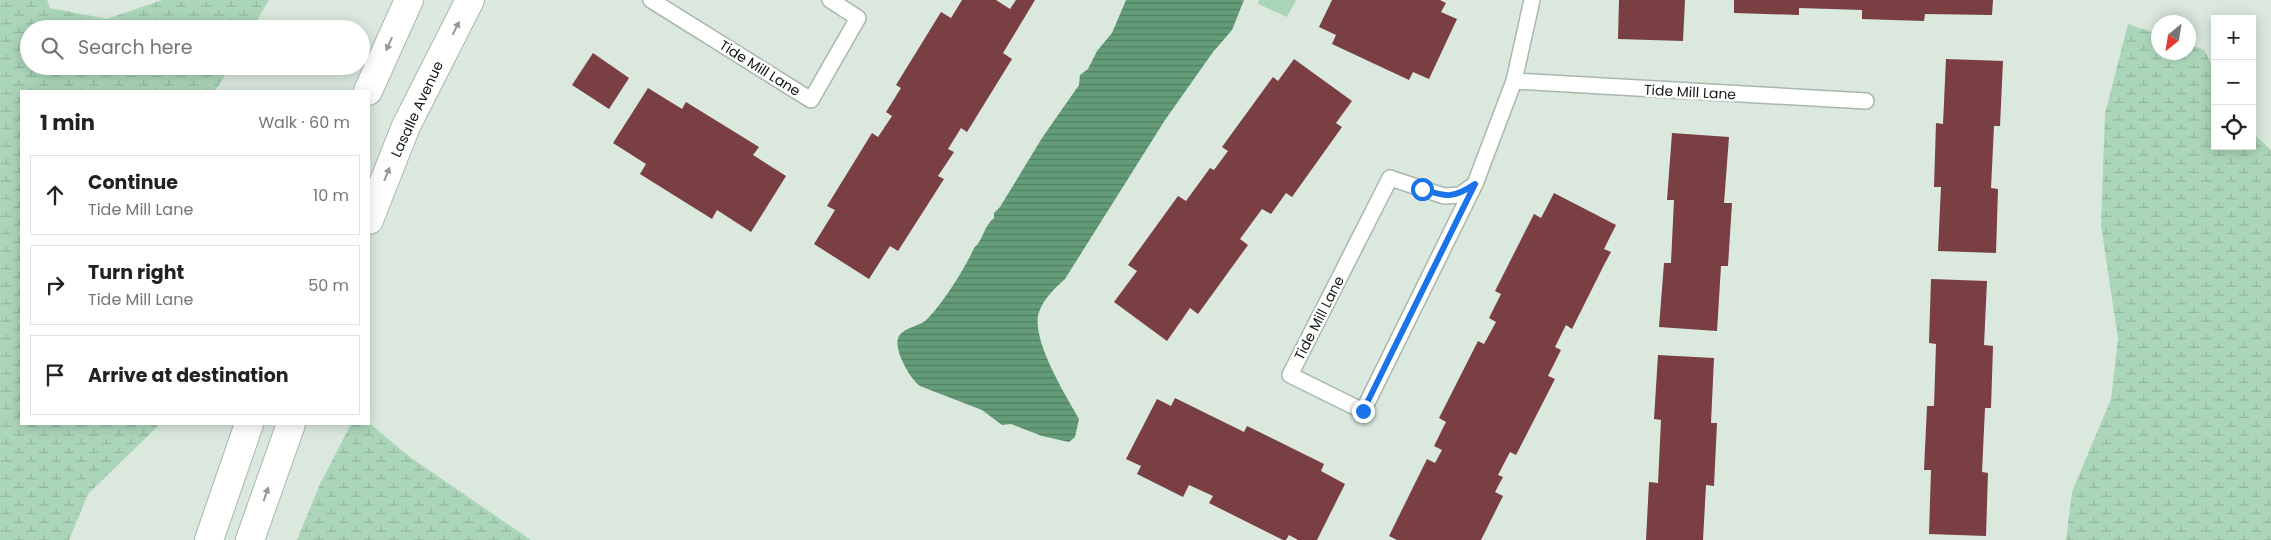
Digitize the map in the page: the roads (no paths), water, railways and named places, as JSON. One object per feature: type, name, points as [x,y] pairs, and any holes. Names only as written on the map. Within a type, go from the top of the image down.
[{"type":"main road","points":[[368,90],[409,0]]},
{"type":"main road","name":"Lasalle Avenue","points":[[370,217],[406,126],[470,0]]},
{"type":"main road","points":[[209,540],[249,425]]},
{"type":"main road","points":[[250,540],[291,425]]},
{"type":"lane","name":"Tide Mill Lane","points":[[651,0],[810,100],[858,18],[830,0]]},
{"type":"lane","name":"Tide Mill Lane","points":[[1475,184],[1460,195],[1444,196],[1390,178],[1290,374],[1363,411],[1475,184],[1514,81],[1532,0]]},
{"type":"lane","name":"Tide Mill Lane","points":[[1514,81],[1866,101]]}]
